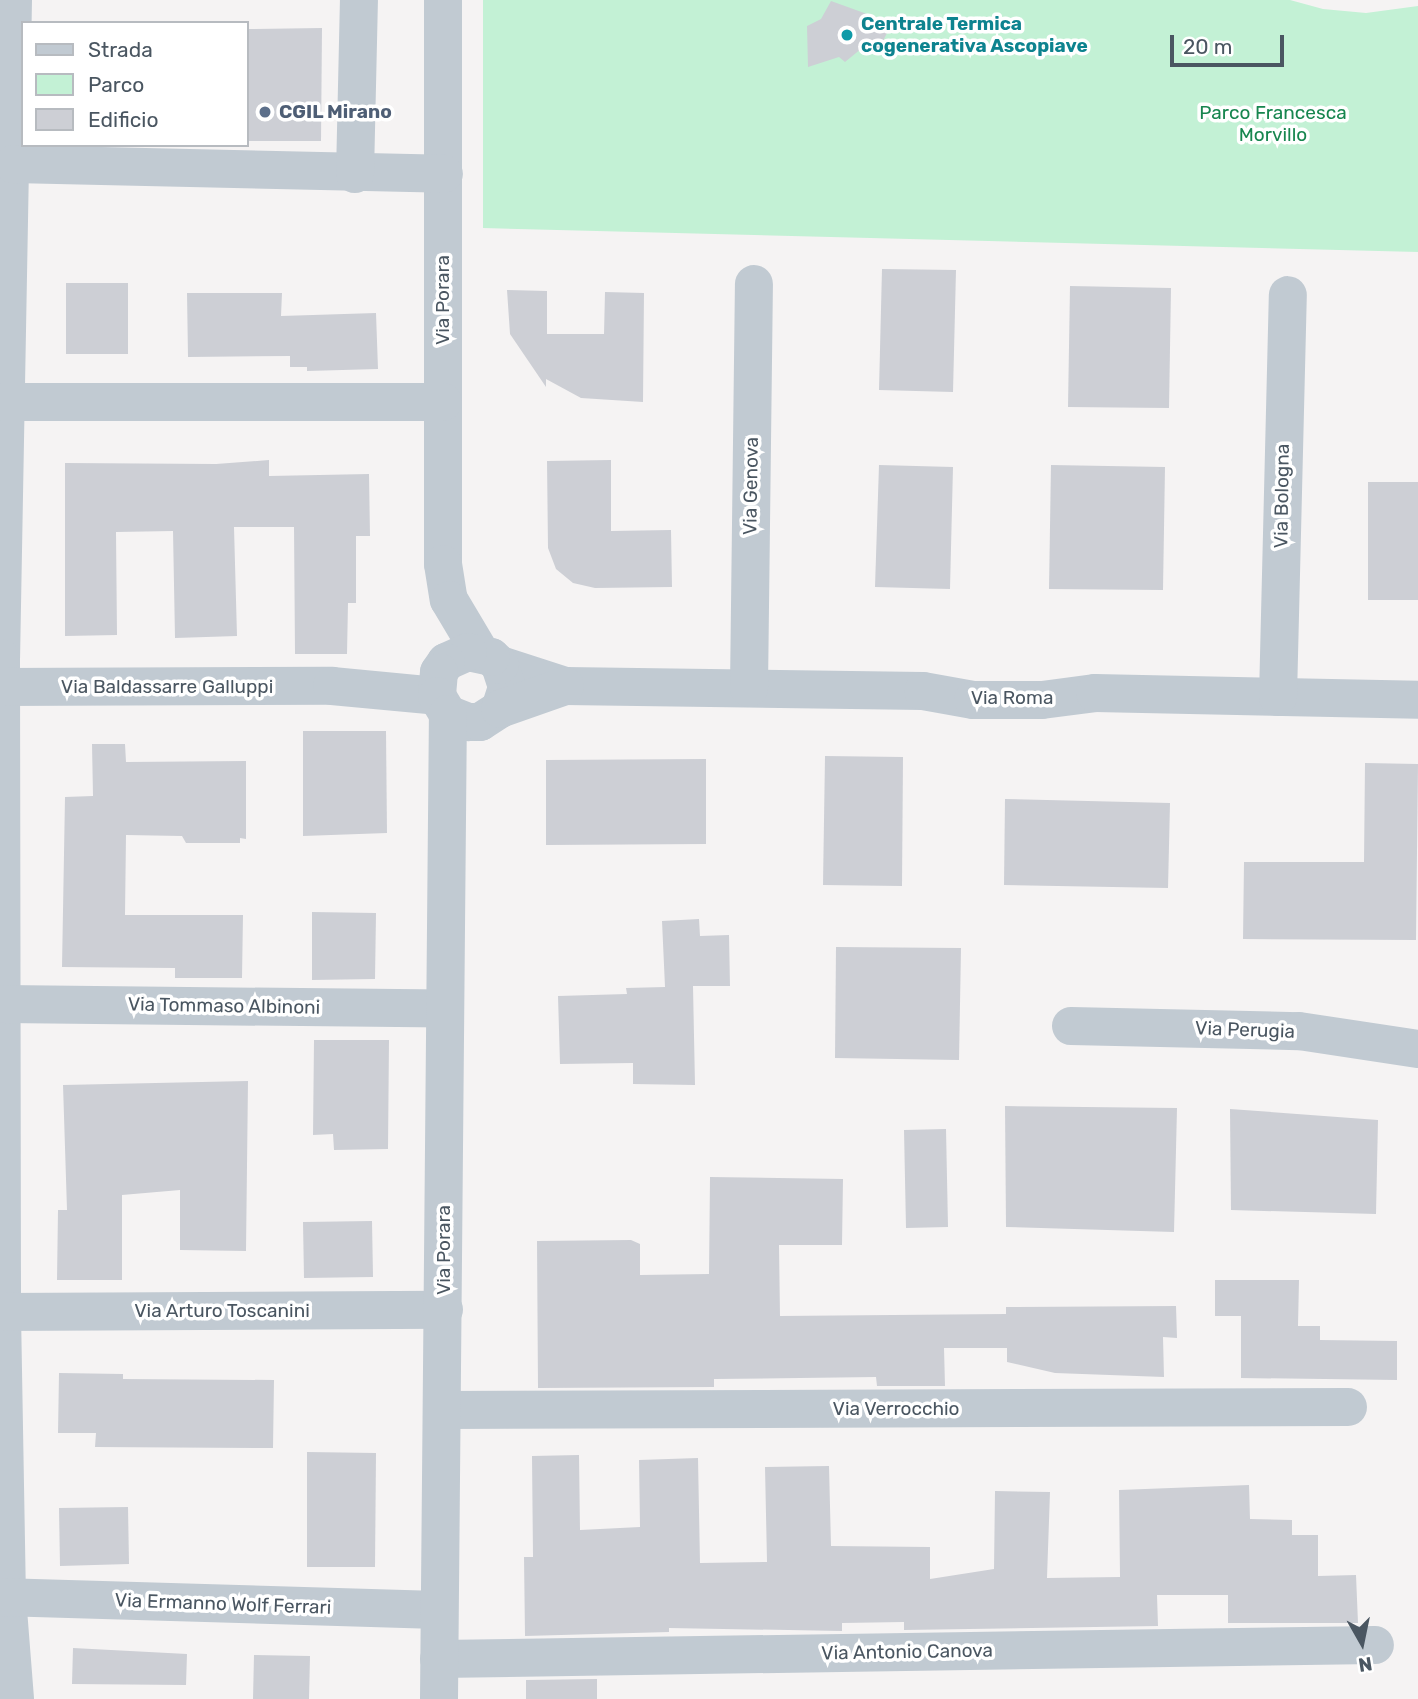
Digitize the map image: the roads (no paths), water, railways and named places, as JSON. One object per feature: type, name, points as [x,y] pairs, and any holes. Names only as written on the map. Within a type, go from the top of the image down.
[{"type":"street","points":[[13,0],[13,164],[3,402],[1,1312],[4,1597],[15,1699]]},
{"type":"street","points":[[355,174],[359,0]]},
{"type":"street","name":"Via Porara","points":[[439,1699],[438,1610],[444,1410],[446,802],[466,687],[443,564],[443,0]]},
{"type":"street","points":[[13,164],[444,174]]},
{"type":"street","name":"Via Genova","points":[[749,688],[754,284]]},
{"type":"street","name":"Via Bologna","points":[[1278,697],[1289,295]]},
{"type":"street","points":[[3,402],[443,402]]},
{"type":"street","name":"Via Baldassarre Galluppi","points":[[1,668],[332,686],[466,687]]},
{"type":"street","name":"Via Roma","points":[[466,687],[923,691],[973,700],[1042,700],[1095,693],[1418,700]]},
{"type":"street","name":"Via Tommaso Albinoni","points":[[3,994],[444,1009]]},
{"type":"street","name":"Via Perugia","points":[[1071,1026],[1299,1031],[1418,1049]]},
{"type":"street","name":"Via Arturo Toscanini","points":[[1,1312],[444,1310]]},
{"type":"street","name":"Via Verrocchio","points":[[444,1410],[1348,1407]]},
{"type":"street","name":"Via Ermanno Wolf Ferrari","points":[[4,1597],[438,1610]]},
{"type":"street","name":"Via Antonio Canova","points":[[439,1659],[1375,1645]]},
{"type":"place","name":"Centrale Termica cogenerativa Ascopiave","points":[[847,35]]},
{"type":"place","name":"CGIL Mirano","points":[[265,112]]},
{"type":"park label","name":"Parco Francesca Morvillo","points":[[1273,124]]}]
